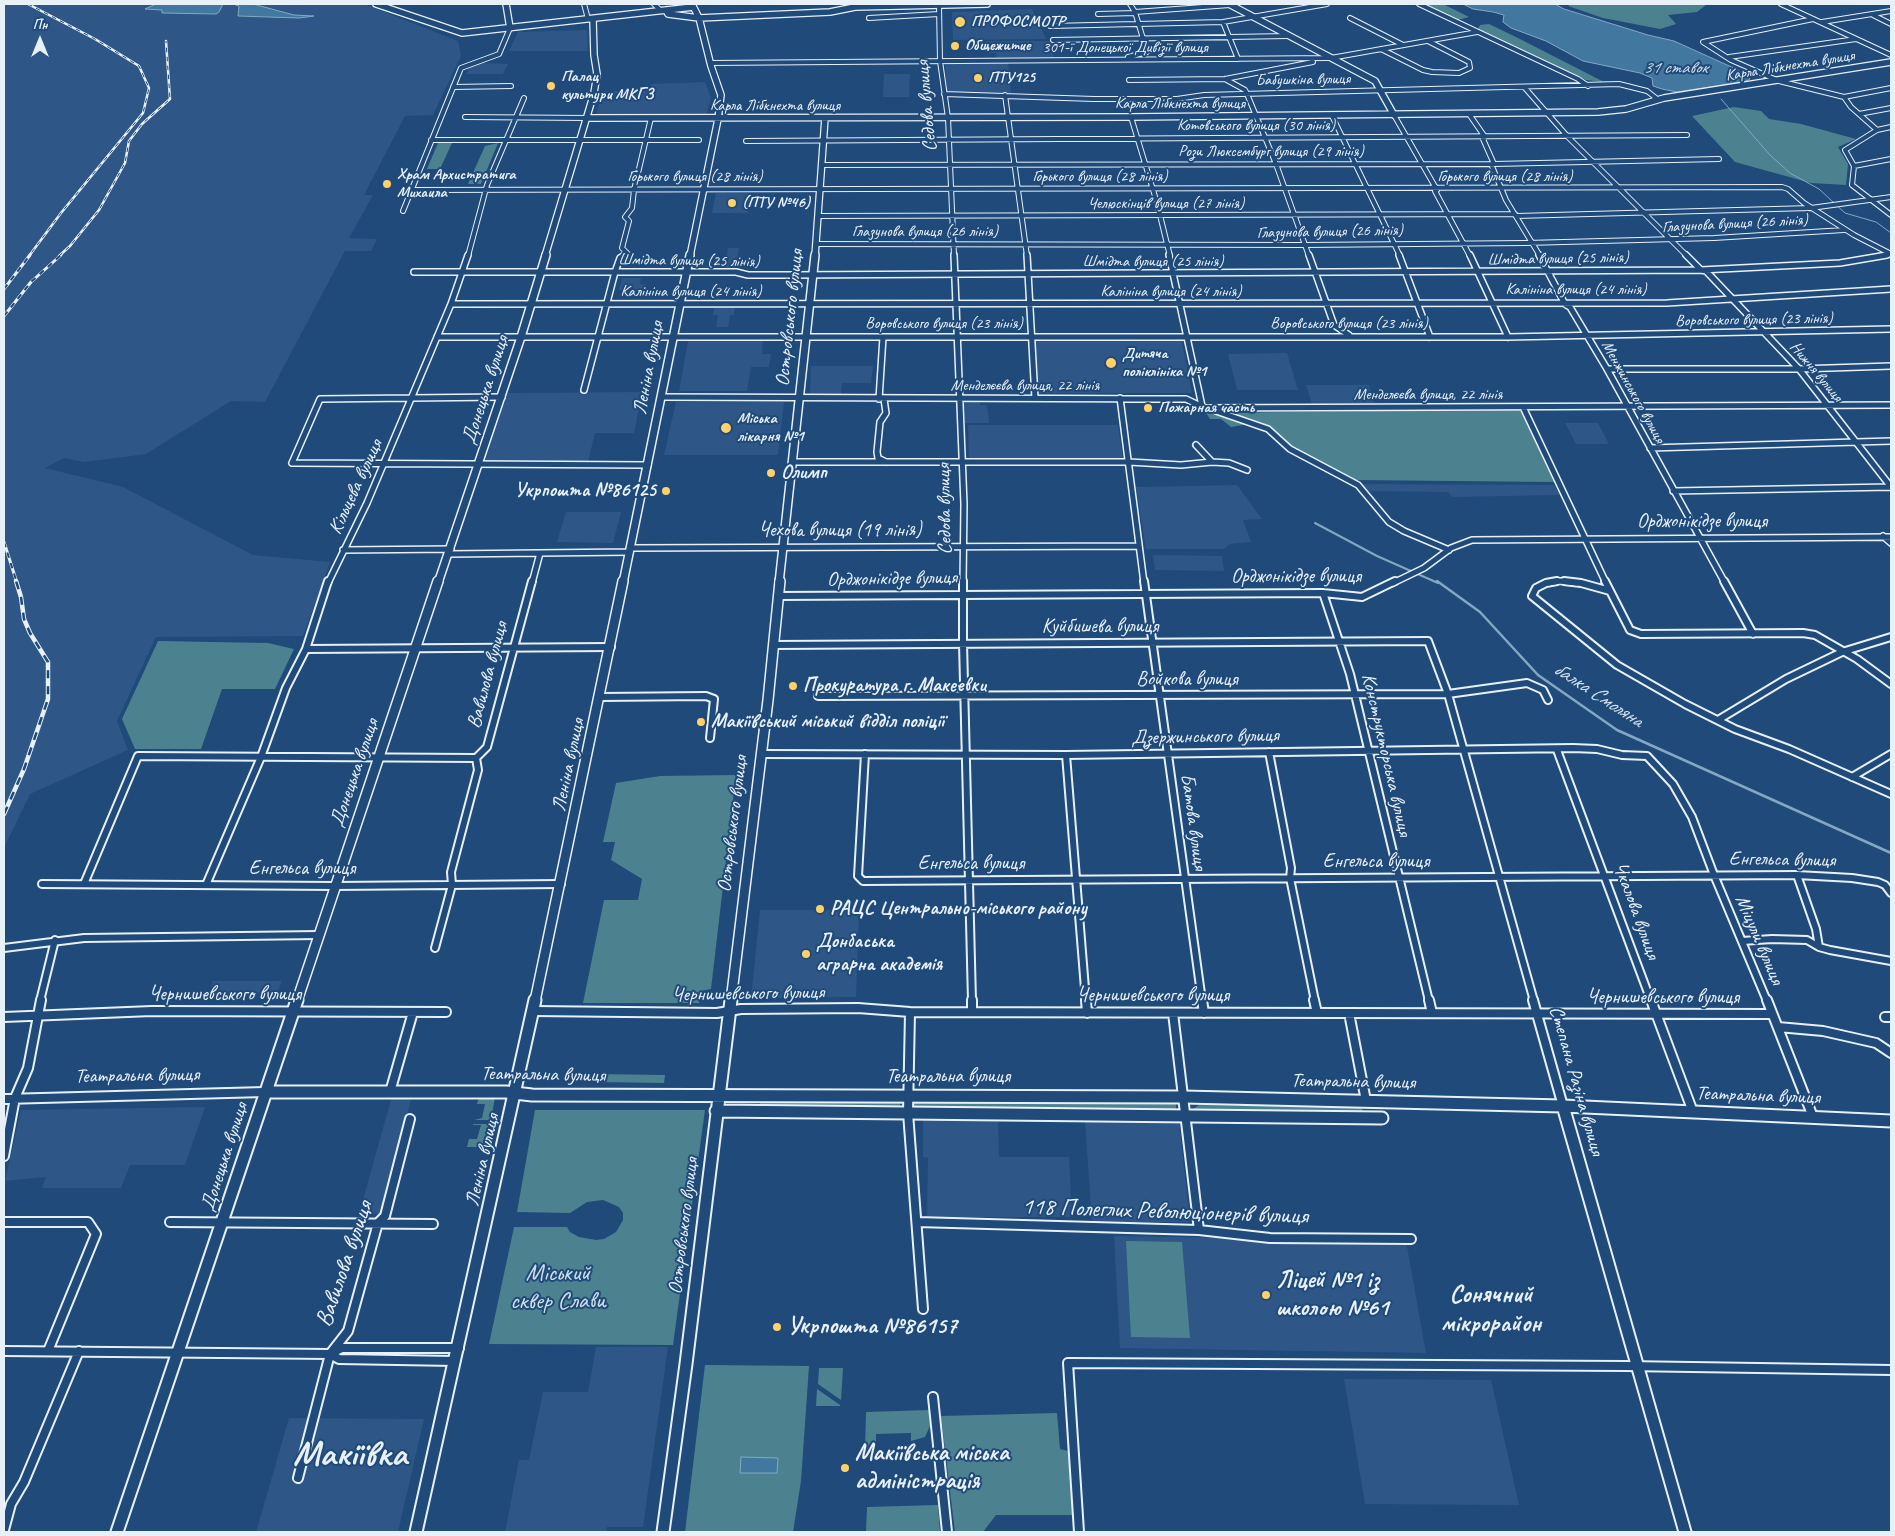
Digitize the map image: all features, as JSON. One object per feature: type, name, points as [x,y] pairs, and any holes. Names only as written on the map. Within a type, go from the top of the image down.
[{"type":"street","points":[[376,4],[462,34],[692,5]]},
{"type":"street","points":[[403,210],[461,68],[499,54],[510,28],[506,4]]},
{"type":"street","points":[[584,4],[590,19]]},
{"type":"street","points":[[654,4],[668,14],[699,18],[830,12],[855,7],[915,4],[988,4]]},
{"type":"street","points":[[1107,60],[1147,52],[1141,38],[1135,12],[1130,4]]},
{"type":"street","points":[[1098,14],[1230,4],[1375,81],[1423,164],[1437,190],[1435,191],[1480,272],[1508,337]]},
{"type":"street","points":[[1050,26],[1223,22],[1327,4]]},
{"type":"street","points":[[1419,4],[1578,79],[1588,86]]},
{"type":"street","points":[[1781,4],[1891,55]]},
{"type":"street","name":"Леніна вулиця","points":[[416,1532],[534,1011],[601,696],[718,118],[721,95],[710,63],[699,18],[692,5]]},
{"type":"street","name":"Седова вулиця","points":[[943,5],[939,14],[940,61],[948,118],[964,504],[963,644],[972,1012]]},
{"type":"street","points":[[1820,22],[1891,12]]},
{"type":"street","points":[[869,18],[939,14]]},
{"type":"street","points":[[1872,14],[1891,24]]},
{"type":"street","points":[[1350,18],[1404,45]]},
{"type":"street","name":"Донецька вулиця","points":[[117,1532],[522,337],[594,93],[597,74],[590,19]]},
{"type":"street","points":[[1813,19],[1703,42],[1729,57],[1856,39]]},
{"type":"street","points":[[1223,22],[1238,59]]},
{"type":"street","name":"301-ї Донецької Дивізії вулиця","points":[[710,63],[1330,58],[1477,32]]},
{"type":"street","points":[[1053,40],[1288,36]]},
{"type":"street","points":[[1381,49],[1423,70],[1451,73],[1466,71],[1470,68],[1469,62],[1428,40]]},
{"type":"street","points":[[1729,57],[1726,57],[1779,81],[1844,97],[1891,88]]},
{"type":"street","points":[[1129,80],[1225,78],[1330,58]]},
{"type":"street","name":"Карла Лібкнехта вулиця","points":[[464,117],[948,118],[1610,112],[1653,101],[1891,62]]},
{"type":"street","points":[[1225,78],[1245,90],[1258,116],[1334,325],[1345,334],[1355,336]]},
{"type":"street","points":[[453,87],[511,86]]},
{"type":"street","name":"Бабушкіна вулиця","points":[[944,94],[1094,99],[1177,99],[1204,95],[1631,86],[1651,93],[1656,98],[1653,101]]},
{"type":"street","name":"Нижня вулиця","points":[[1525,88],[1568,137],[1701,270],[1706,271],[1766,333],[1799,369],[1891,487]]},
{"type":"street","points":[[1005,95],[1026,245],[1035,398]]},
{"type":"street","points":[[1844,97],[1877,130]]},
{"type":"street","name":"Кільцева вулиця","points":[[206,885],[261,757],[286,688],[306,649],[330,575],[367,503],[451,304],[463,273],[485,190],[504,140],[517,118],[524,98]]},
{"type":"street","points":[[1859,114],[1891,108]]},
{"type":"street","name":"Менжинського вулиця","points":[[1469,114],[1485,138],[1483,139],[1501,190],[1549,271],[1566,304],[1570,307],[1607,370],[1753,634]]},
{"type":"street","points":[[1332,116],[1382,215],[1430,337]]},
{"type":"street","points":[[1131,117],[1160,216],[1181,304],[1202,406]]},
{"type":"street","points":[[584,390],[615,272],[620,258],[627,253],[622,248],[629,221],[625,217],[632,208],[634,190],[651,118]]},
{"type":"street","name":"Островського вулиця","points":[[663,1532],[686,1364],[761,754],[801,398],[821,190],[825,118]]},
{"type":"street","points":[[1891,127],[1877,130],[1845,150],[1854,166],[1852,185],[1891,215]]},
{"type":"street","name":"Котовського вулиця (30 лiнiя)","points":[[746,140],[1485,138],[1687,135]]},
{"type":"street","points":[[431,140],[699,140]]},
{"type":"street","name":"Рози Люксембург вулиця (29 лiнiя)","points":[[823,165],[1492,164],[1719,159]]},
{"type":"street","points":[[1854,166],[1891,159]]},
{"type":"street","name":"Горького вулиця (28 лiнiя)","points":[[412,190],[1501,190],[1782,187],[1788,189],[1811,208]]},
{"type":"street","name":"Челюскінців вулиця (27 лiнiя)","points":[[818,216],[1515,215],[1811,208],[1891,197]]},
{"type":"street","points":[[1811,208],[1844,230],[1891,254]]},
{"type":"street","name":"Глазунова вулиця (26 лiнiя)","points":[[816,244],[1306,245],[1532,243],[1672,240],[1844,230]]},
{"type":"street","name":"Шмідта вулиця (25 лiнiя)","points":[[414,272],[736,272],[748,275],[812,275],[1701,270],[1840,263],[1891,254]]},
{"type":"street","name":"Калініна вулиця (24 лiнiя)","points":[[451,304],[1566,304],[1733,300],[1891,290]]},
{"type":"street","points":[[1329,336],[1334,325]]},
{"type":"street","name":"Воровського вулиця (23 лiнiя)","points":[[437,338],[674,336],[1508,337],[1891,329]]},
{"type":"street","points":[[883,337],[881,399],[886,413],[880,422],[877,452],[878,458],[882,462],[894,463]]},
{"type":"street","points":[[1607,370],[1799,369],[1891,366]]},
{"type":"street","points":[[502,397],[320,399],[292,463],[648,465]]},
{"type":"street","name":"Менделєєва вулиця, 22 лінія","points":[[661,397],[1186,399],[1209,408],[1891,405]]},
{"type":"street","name":"Батова вулиця","points":[[1120,398],[1144,594],[1204,1013]]},
{"type":"street","points":[[1523,407],[1584,539],[1630,630],[1635,634],[1802,633],[1815,635],[1891,684]]},
{"type":"street","points":[[1209,408],[1268,429],[1290,449],[1358,485],[1389,522],[1404,531],[1449,550]]},
{"type":"street","points":[[1650,448],[1891,441]]},
{"type":"street","points":[[1196,445],[1212,462]]},
{"type":"street","points":[[793,462],[1129,462],[1181,465],[1212,462],[1229,463],[1246,470]]},
{"type":"street","points":[[1673,491],[1891,487]]},
{"type":"street","points":[[1882,536],[1891,543]]},
{"type":"street","name":"Орджонікідзе вулиця","points":[[778,596],[1323,593],[1362,597],[1424,568],[1449,550],[1472,540],[1891,536]]},
{"type":"street","name":"Чехова вулиця (19 лiнiя)","points":[[343,550],[540,553],[784,548],[1139,546]]},
{"type":"street","name":"Вавилова вулиця","points":[[435,948],[452,885],[451,872],[478,770],[476,758],[487,747],[540,553]]},
{"type":"street","points":[[1610,591],[1581,583],[1560,582],[1546,583],[1536,588],[1532,596],[1617,665],[1718,720],[1891,794]]},
{"type":"street","name":"Конструкторська вулиця","points":[[1323,593],[1330,619],[1340,641],[1355,696],[1432,1013]]},
{"type":"street","points":[[1718,720],[1786,679],[1844,652],[1891,637]]},
{"type":"street","name":"Куйбишева вулиця","points":[[773,645],[1428,641]]},
{"type":"street","name":"Степана Разіна вулиця","points":[[1428,641],[1448,694],[1685,1532]]},
{"type":"street","points":[[306,649],[611,647]]},
{"type":"street","name":"Войкова вулиця","points":[[818,696],[1355,696],[1448,694],[1527,683],[1543,690],[1548,700]]},
{"type":"street","points":[[601,696],[706,696],[714,699],[710,738]]},
{"type":"street","name":"Дзержинського вулиця","points":[[761,754],[1066,755],[1597,749],[1622,756],[1647,756]]},
{"type":"street","name":"Чкалова вулиця","points":[[1557,750],[1606,876],[1693,1112]]},
{"type":"street","points":[[1269,752],[1291,868],[1290,878],[1317,1013]]},
{"type":"street","name":"Енгельса вулиця","points":[[865,754],[858,876],[863,881],[1797,875],[1852,878],[1878,882],[1885,885],[1891,893]]},
{"type":"street","points":[[1852,777],[1891,754]]},
{"type":"street","points":[[1066,755],[1087,1013]]},
{"type":"street","points":[[84,884],[138,756],[476,758]]},
{"type":"street","name":"Міцули вулиця","points":[[1647,756],[1673,784],[1692,817],[1813,1117]]},
{"type":"street","points":[[1797,875],[1816,929],[1819,947]]},
{"type":"street","name":"Енгельса вулиця","points":[[42,884],[335,886],[561,884]]},
{"type":"street","points":[[4,948],[56,940],[319,935]]},
{"type":"street","points":[[1742,941],[1772,939],[1807,940],[1819,947],[1891,961]]},
{"type":"street","points":[[4,1156],[15,1098],[28,1068],[38,1015],[56,940]]},
{"type":"street","name":"Чернишевського вулиця","points":[[534,1011],[717,1013],[730,1011],[858,1008],[910,1012],[1772,1014]]},
{"type":"street","name":"Чернишевського вулиця","points":[[4,1017],[152,1011],[446,1012]]},
{"type":"street","points":[[390,1092],[413,1012]]},
{"type":"street","points":[[910,1012],[908,1113],[923,1309]]},
{"type":"street","points":[[1173,1013],[1199,1230]]},
{"type":"street","points":[[1349,1013],[1366,1101]]},
{"type":"street","points":[[1778,1028],[1822,1031],[1854,1038],[1876,1043],[1891,1053]]},
{"type":"street","name":"Театральна вулиця","points":[[4,1099],[265,1092],[532,1095],[1184,1097],[1563,1106],[1891,1120]]},
{"type":"street","name":"Театральна вулиця","points":[[716,1111],[1382,1118]]},
{"type":"street","name":"Вавилова вулиця","points":[[298,1478],[330,1354],[348,1331],[378,1223],[385,1216],[410,1119]]},
{"type":"street","points":[[4,1222],[88,1222],[96,1234],[48,1351]]},
{"type":"street","points":[[170,1222],[434,1224]]},
{"type":"street","name":"118 Полеглих Революціонерів вулиця","points":[[917,1222],[1199,1230],[1270,1238],[1411,1239]]},
{"type":"street","points":[[4,1351],[330,1354],[342,1348],[459,1348]]},
{"type":"street","points":[[4,1530],[11,1504],[24,1482],[79,1351]]},
{"type":"street","points":[[330,1354],[339,1359],[455,1361]]},
{"type":"street","points":[[1079,1532],[1068,1363],[1638,1366],[1891,1370]]},
{"type":"street","points":[[932,1398],[947,1532]]},
{"type":"shaded area","points":[[4,4],[364,4],[458,41],[461,56],[433,115],[405,116],[364,195],[373,195],[349,238],[377,239],[371,251],[345,251],[265,402],[231,401],[146,454],[84,462],[64,458],[45,468],[123,487],[253,555],[330,562],[303,636],[156,637],[117,721],[128,750],[30,794],[4,848]]},
{"type":"shaded area","points":[[1032,9],[1046,39],[953,40],[952,12]]},
{"type":"shaded area","points":[[587,30],[588,51],[509,51],[518,32]]},
{"type":"shaded area","points":[[986,41],[1053,41],[1054,61],[997,61],[996,53],[988,53]]},
{"type":"shaded area","name":"ПТУ125","points":[[1008,62],[1011,93],[947,93],[945,63]]},
{"type":"shaded area","points":[[478,63],[508,64],[503,74],[466,74],[471,66]]},
{"type":"shaded area","points":[[884,74],[910,74],[909,97],[883,97]]},
{"type":"shaded area","points":[[705,82],[711,98],[706,116],[596,116],[602,91],[649,91],[651,84]]},
{"type":"shaded area","name":"(ПТУ №46)","points":[[716,193],[751,193],[748,213],[712,213]]},
{"type":"shaded area","points":[[728,248],[739,248],[736,269],[725,269]]},
{"type":"shaded area","points":[[622,278],[641,278],[640,284],[646,285],[645,290],[619,290]]},
{"type":"shaded area","points":[[735,307],[734,315],[730,315],[728,327],[716,327],[718,315],[713,315],[714,308]]},
{"type":"shaded area","name":"Дитяча поліклініка №1","points":[[1035,338],[1181,338],[1192,393],[1039,393]]},
{"type":"shaded area","points":[[763,340],[762,354],[771,354],[769,367],[751,367],[747,391],[679,391],[688,341]]},
{"type":"shaded area","points":[[1287,353],[1298,390],[1237,390],[1228,354]]},
{"type":"shaded area","points":[[811,366],[873,366],[871,383],[842,383],[841,394],[810,394]]},
{"type":"shaded area","points":[[1306,385],[1369,385],[1375,403],[1312,404]]},
{"type":"shaded area","points":[[642,392],[634,433],[595,433],[588,462],[485,461],[506,393]]},
{"type":"shaded area","points":[[964,401],[980,401],[980,405],[987,405],[989,423],[965,423]]},
{"type":"shaded area","name":"Міська лікарня №1","points":[[676,402],[784,402],[778,455],[664,455]]},
{"type":"shaded area","points":[[1565,423],[1598,423],[1609,444],[1576,444]]},
{"type":"shaded area","points":[[968,425],[1118,425],[1123,460],[969,460]]},
{"type":"shaded area","points":[[1362,484],[1554,485],[1560,495],[1452,497],[1448,492],[1365,491]]},
{"type":"shaded area","points":[[1237,485],[1262,519],[1243,520],[1251,542],[1230,544],[1224,549],[1146,549],[1136,487]]},
{"type":"shaded area","points":[[566,512],[621,512],[613,543],[557,542]]},
{"type":"shaded area","points":[[1153,555],[1222,556],[1224,571],[1155,570]]},
{"type":"shaded area","name":"Донбаська аграрна академія","points":[[760,910],[859,910],[856,997],[751,998]]},
{"type":"shaded area","points":[[213,981],[282,981],[277,993],[208,994]]},
{"type":"shaded area","points":[[392,1096],[412,1096],[380,1214],[359,1214]]},
{"type":"shaded area","points":[[205,1107],[185,1165],[130,1165],[121,1188],[42,1188],[46,1177],[5,1181],[21,1110]]},
{"type":"shaded area","points":[[998,1119],[999,1157],[1069,1157],[1072,1217],[927,1217],[928,1158],[923,1157],[923,1120]]},
{"type":"shaded area","points":[[1085,1122],[1179,1122],[1190,1222],[1092,1222]]},
{"type":"shaded area","name":"Ліцей №1 із школою №61","points":[[1114,1236],[1406,1241],[1426,1353],[1120,1348]]},
{"type":"shaded area","points":[[596,1347],[668,1347],[643,1527],[607,1527],[606,1532],[505,1532],[519,1460],[529,1460],[543,1392],[588,1392]]},
{"type":"shaded area","points":[[1344,1379],[1491,1380],[1519,1505],[1365,1504]]},
{"type":"shaded area","points":[[289,1418],[424,1419],[398,1532],[256,1532]]},
{"type":"green space","points":[[1424,4],[1443,4],[1469,17],[1458,20]]},
{"type":"green space","points":[[1571,4],[1732,4],[1706,5],[1697,12],[1668,15],[1676,24],[1660,29],[1603,18],[1568,6]]},
{"type":"green space","points":[[1489,24],[1604,82],[1586,80],[1478,29],[1480,25]]},
{"type":"green space","points":[[1734,107],[1761,111],[1769,119],[1801,124],[1856,139],[1838,147],[1848,164],[1846,185],[1811,183],[1735,162],[1692,116]]},
{"type":"green space","points":[[438,143],[452,143],[440,169],[427,169]]},
{"type":"green space","points":[[498,143],[481,184],[468,184],[485,146]]},
{"type":"green space","points":[[1520,409],[1554,482],[1355,480],[1303,455],[1261,422],[1231,427],[1221,419],[1210,419],[1206,413]]},
{"type":"green space","points":[[158,641],[268,643],[294,649],[275,689],[222,689],[201,749],[135,749],[122,719]]},
{"type":"green space","points":[[736,775],[711,989],[700,991],[699,1003],[583,1003],[604,900],[638,900],[642,879],[611,860],[615,842],[603,842],[616,783],[660,776]]},
{"type":"green space","points":[[596,1074],[665,1075],[664,1083],[595,1082]]},
{"type":"green space","points":[[479,1097],[495,1097],[491,1120],[474,1120],[482,1118],[485,1104],[477,1104]]},
{"type":"green space","points":[[898,1099],[900,1107],[897,1109],[762,1107],[760,1103],[762,1100]]},
{"type":"green space","points":[[912,1100],[1173,1101],[1176,1104],[1176,1108],[1174,1111],[912,1107],[910,1103]]},
{"type":"green space","points":[[1199,1105],[1355,1107],[1361,1108],[1366,1114],[1190,1111]]},
{"type":"green space","name":"Міський сквер Слави","points":[[535,1110],[705,1110],[673,1345],[489,1344],[514,1227],[567,1227],[570,1232],[579,1237],[596,1240],[604,1239],[616,1232],[623,1220],[623,1213],[619,1207],[603,1200],[587,1202],[570,1213],[517,1212]]},
{"type":"green space","points":[[473,1124],[489,1124],[484,1147],[467,1147],[469,1139],[477,1139],[481,1125]]},
{"type":"green space","points":[[1126,1241],[1182,1242],[1190,1338],[1131,1337]]},
{"type":"green space","points":[[705,1365],[809,1366],[801,1481],[793,1532],[685,1532]]},
{"type":"green space","points":[[819,1368],[843,1368],[841,1400],[818,1384]]},
{"type":"green space","points":[[817,1389],[840,1405],[840,1406],[816,1406]]},
{"type":"green space","points":[[929,1410],[930,1426],[925,1437],[911,1441],[911,1433],[876,1434],[876,1452],[865,1453],[866,1412]]},
{"type":"green space","points":[[1057,1413],[1060,1449],[1068,1451],[1073,1515],[996,1515],[983,1532],[955,1532],[941,1416]]},
{"type":"green space","points":[[938,1505],[940,1532],[866,1532],[867,1507]]},
{"type":"water","points":[[156,4],[223,4],[216,14],[162,13],[162,10],[145,9]]},
{"type":"water","points":[[233,4],[253,4],[294,15],[314,16],[299,18],[238,16],[239,6]]},
{"type":"water","name":"31 ставок","points":[[1463,4],[1555,4],[1564,9],[1648,35],[1674,41],[1736,69],[1750,79],[1677,92],[1662,89],[1653,86],[1652,78],[1640,73],[1583,61],[1546,41],[1511,28],[1503,22],[1504,15],[1473,9]]},
{"type":"water","points":[[741,1457],[778,1458],[777,1473],[740,1473]]},
{"type":"waterway","points":[[1721,99],[1770,155],[1790,173],[1819,189],[1845,213],[1876,222],[1891,233]]},
{"type":"waterway","name":"балка Смоляна","points":[[1315,523],[1377,556],[1438,583]]},
{"type":"waterway","name":"балка Смоляна","points":[[1437,581],[1480,612],[1538,675],[1617,730],[1891,853]]},
{"type":"railway","points":[[28,4],[95,39],[139,66],[149,88],[143,113],[61,213],[29,256]]},
{"type":"railway","points":[[59,256],[70,246],[99,210],[125,163],[129,141],[142,124],[170,99],[166,41]]},
{"type":"railway","points":[[4,289],[30,255]]},
{"type":"railway","points":[[4,316],[31,282],[61,255]]},
{"type":"railway","points":[[4,542],[17,583]]},
{"type":"railway","points":[[4,814],[24,769],[48,699],[48,662],[30,633],[24,619],[21,597],[16,581]]},
{"type":"place","name":"ПРОФОСМОТР","points":[[960,22]]},
{"type":"place","name":"Общежитие","points":[[955,46]]},
{"type":"place","name":"ПТУ125","points":[[978,78]]},
{"type":"place","name":"Палац культури МКГЗ","points":[[551,86]]},
{"type":"place","name":"Храм Архистратига Михаила","points":[[387,184]]},
{"type":"place","name":"(ПТУ №46)","points":[[732,203]]},
{"type":"place","name":"Дитяча поліклініка №1","points":[[1111,363]]},
{"type":"place","name":"Пожарная часть","points":[[1148,408]]},
{"type":"place","name":"Міська лікарня №1","points":[[726,428]]},
{"type":"place","name":"Олимп","points":[[771,473]]},
{"type":"place","name":"Укрпошта №86125","points":[[666,491]]},
{"type":"place","name":"Прокуратура г. Макеевки","points":[[793,686]]},
{"type":"place","name":"Макіївський міський відділ поліції","points":[[701,722]]},
{"type":"place","name":"РАЦС Центрально-міського району","points":[[820,909]]},
{"type":"place","name":"Донбаська аграрна академія","points":[[806,954]]},
{"type":"place","name":"Ліцей №1 із школою №61","points":[[1266,1295]]},
{"type":"place","name":"Укрпошта №86157","points":[[777,1327]]},
{"type":"place","name":"Макіївська міська адміністрація","points":[[845,1468]]},
{"type":"district","name":"Сонячний мікрорайон","points":[[1491,1310]]},
{"type":"district","name":"Макіївка","points":[[350,1456]]}]
